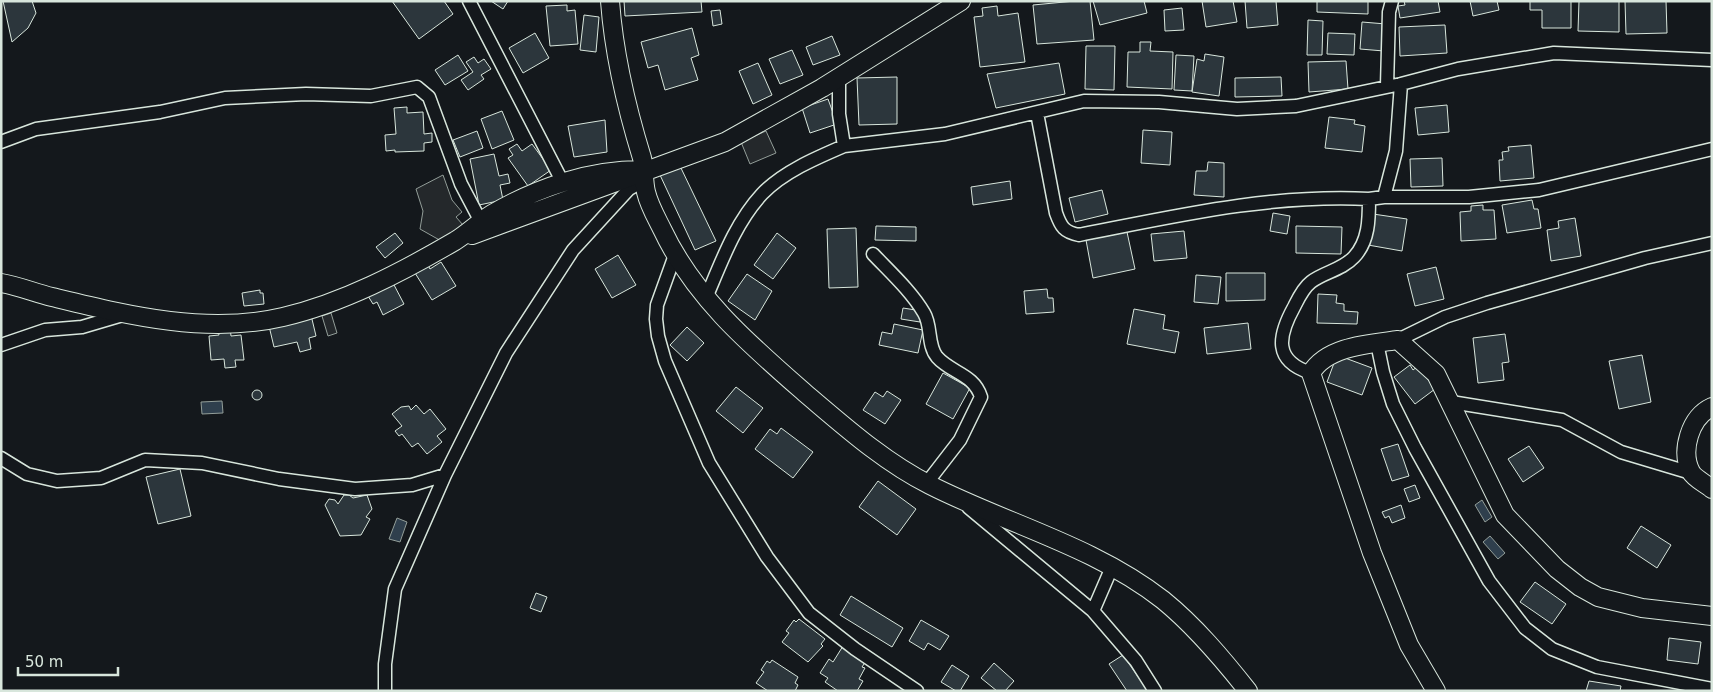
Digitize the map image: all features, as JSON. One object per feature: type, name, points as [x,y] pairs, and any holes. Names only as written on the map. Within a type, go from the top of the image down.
[{"type":"street","points":[[469,1],[562,181]]},
{"type":"street","points":[[610,1],[612,27],[622,89],[645,175],[647,196],[675,255],[706,298],[740,336],[844,427],[882,456],[926,484],[959,500],[1032,528],[1112,567],[1161,599],[1192,625],[1248,691]]},
{"type":"street","points":[[4,283],[40,294],[129,314],[197,324],[259,322],[284,317],[340,298],[461,238],[645,175],[725,142],[839,78],[961,1]]},
{"type":"street","points":[[1387,86],[1389,12],[1392,1]]},
{"type":"street","points":[[706,298],[744,218],[763,193],[791,172],[844,146],[944,134],[1084,101],[1158,102],[1237,109],[1296,106],[1401,84],[1458,69],[1554,53],[1712,60]]},
{"type":"street","points":[[839,78],[839,114],[844,146]]},
{"type":"street","points":[[1384,197],[1396,151],[1401,84]]},
{"type":"street","points":[[1,142],[20,133],[51,126],[153,113],[225,98],[306,94],[372,96],[417,87],[429,97],[461,184],[481,222]]},
{"type":"street","points":[[1036,113],[1056,214],[1061,227],[1067,232],[1079,235],[1156,218],[1282,199],[1318,197],[1369,199],[1384,197],[1469,197],[1539,190],[1712,149]]},
{"type":"street","points":[[461,238],[481,222],[504,208],[562,181],[616,171],[645,175]]},
{"type":"street","points":[[385,691],[385,664],[395,589],[445,475],[506,354],[573,250],[629,189],[645,175]]},
{"type":"street","points":[[1311,373],[1301,370],[1287,358],[1280,344],[1281,334],[1302,292],[1311,282],[1338,269],[1354,257],[1368,230],[1369,199]]},
{"type":"street","points":[[1436,691],[1409,645],[1376,563],[1311,373],[1317,362],[1330,355],[1377,343],[1398,340],[1446,317],[1487,303],[1645,258],[1712,243]]},
{"type":"street","points":[[873,254],[924,313],[930,329],[932,351],[938,359],[971,379],[981,397],[960,440],[926,484]]},
{"type":"street","points":[[675,255],[657,305],[658,336],[664,361],[709,463],[767,557],[809,613],[855,649],[917,691]]},
{"type":"street","points":[[1,346],[45,330],[82,327],[129,314]]},
{"type":"street","points":[[1398,340],[1436,374],[1451,402],[1484,476],[1505,515],[1557,569],[1580,587],[1598,597],[1642,608],[1712,616]]},
{"type":"street","points":[[1377,343],[1382,372],[1393,404],[1415,448],[1489,581],[1524,628],[1552,648],[1597,667],[1712,689]]},
{"type":"street","points":[[1451,402],[1562,420],[1621,452],[1691,473],[1712,489]]},
{"type":"street","points":[[1691,473],[1688,458],[1688,439],[1694,423],[1712,407]]},
{"type":"street","points":[[1,458],[27,474],[57,481],[101,478],[145,460],[202,463],[279,479],[355,489],[412,485],[445,475]]},
{"type":"street","points":[[959,500],[1093,611],[1129,653],[1155,691]]},
{"type":"street","points":[[1093,611],[1112,567]]},
{"type":"shaded area","points":[[766,131],[776,153],[750,164],[741,142]]},
{"type":"shaded area","points":[[443,175],[452,200],[462,212],[456,217],[463,225],[443,242],[420,229],[423,211],[416,189]]},
{"type":"shaded area","points":[[331,313],[337,333],[328,336],[322,316]]},
{"type":"water","points":[[222,401],[223,413],[202,414],[201,402]]},
{"type":"water","points":[[1482,500],[1492,517],[1485,522],[1475,505]]},
{"type":"water","points":[[397,518],[407,522],[400,542],[389,539]]},
{"type":"water","points":[[1490,536],[1505,553],[1498,559],[1483,542]]},
{"type":"building","points":[[3,1],[32,1],[36,13],[28,28],[12,42]]},
{"type":"building","points":[[392,1],[444,1],[453,14],[419,39]]},
{"type":"building","points":[[491,1],[508,1],[503,9]]},
{"type":"building","points":[[624,1],[701,1],[702,12],[625,16]]},
{"type":"building","points":[[1090,1],[1094,40],[1037,44],[1033,5]]},
{"type":"building","points":[[1093,1],[1144,1],[1147,13],[1100,25]]},
{"type":"building","points":[[1202,1],[1233,1],[1237,22],[1206,27]]},
{"type":"building","points":[[1245,1],[1276,1],[1278,25],[1247,28]]},
{"type":"building","points":[[1317,1],[1368,1],[1368,14],[1317,12]]},
{"type":"building","points":[[1404,1],[1438,1],[1440,12],[1400,18],[1398,6],[1405,5]]},
{"type":"building","points":[[1470,1],[1497,1],[1499,10],[1473,16]]},
{"type":"building","points":[[1530,1],[1571,1],[1571,28],[1542,28],[1542,10],[1530,10]]},
{"type":"building","points":[[1579,1],[1619,1],[1619,32],[1578,31]]},
{"type":"building","points":[[1625,1],[1666,1],[1667,33],[1626,34]]},
{"type":"building","points":[[567,5],[567,11],[575,10],[578,44],[550,46],[546,6]]},
{"type":"building","points":[[997,6],[998,16],[1018,13],[1025,62],[980,67],[974,17],[983,16],[982,8]]},
{"type":"building","points":[[1182,8],[1184,30],[1165,31],[1164,10]]},
{"type":"building","points":[[720,10],[722,24],[713,26],[711,11]]},
{"type":"building","points":[[584,15],[599,17],[596,52],[580,50]]},
{"type":"building","points":[[1308,20],[1323,21],[1322,55],[1307,55]]},
{"type":"building","points":[[1362,22],[1386,24],[1384,51],[1360,49]]},
{"type":"building","points":[[1445,25],[1447,53],[1400,56],[1399,27]]},
{"type":"building","points":[[692,28],[699,55],[691,58],[698,80],[665,90],[658,65],[648,68],[641,42]]},
{"type":"building","points":[[535,33],[549,58],[523,73],[509,48]]},
{"type":"building","points":[[1328,33],[1355,34],[1354,55],[1327,54]]},
{"type":"building","points":[[832,36],[840,55],[813,65],[806,47]]},
{"type":"building","points":[[1140,42],[1151,42],[1150,51],[1173,52],[1172,89],[1127,87],[1128,52],[1140,52]]},
{"type":"building","points":[[1086,46],[1115,46],[1114,90],[1085,89]]},
{"type":"building","points":[[792,50],[803,75],[780,84],[769,59]]},
{"type":"building","points":[[1205,54],[1224,57],[1219,96],[1192,92],[1197,59],[1204,61]]},
{"type":"building","points":[[458,55],[468,71],[445,85],[435,70]]},
{"type":"building","points":[[1176,55],[1194,56],[1192,91],[1174,90]]},
{"type":"building","points":[[474,57],[478,63],[484,59],[491,69],[481,75],[484,79],[468,90],[461,80],[473,72],[466,62]]},
{"type":"building","points":[[1346,61],[1348,89],[1309,92],[1308,62]]},
{"type":"building","points":[[758,63],[772,95],[753,104],[739,71]]},
{"type":"building","points":[[1059,63],[1065,94],[996,108],[987,74]]},
{"type":"building","points":[[897,77],[897,124],[859,125],[857,78]]},
{"type":"building","points":[[1281,77],[1282,96],[1235,97],[1235,78]]},
{"type":"building","points":[[828,99],[837,124],[810,133],[802,108]]},
{"type":"building","points":[[1447,105],[1449,132],[1418,135],[1415,108]]},
{"type":"building","points":[[407,107],[407,113],[423,112],[424,134],[432,133],[432,142],[424,143],[424,151],[386,151],[385,135],[396,134],[394,108]]},
{"type":"building","points":[[502,111],[514,140],[492,149],[481,119]]},
{"type":"building","points":[[1329,117],[1355,120],[1354,124],[1365,126],[1362,152],[1325,148]]},
{"type":"building","points":[[605,120],[607,152],[574,157],[568,126]]},
{"type":"building","points":[[1143,130],[1172,132],[1170,165],[1141,163]]},
{"type":"building","points":[[477,131],[483,148],[460,157],[453,140]]},
{"type":"building","points":[[517,144],[522,151],[532,144],[551,170],[528,186],[508,158],[513,155],[509,149]]},
{"type":"building","points":[[1531,145],[1534,178],[1500,181],[1499,160],[1503,160],[1502,152],[1509,151],[1508,147]]},
{"type":"building","points":[[494,154],[499,176],[508,174],[510,183],[500,185],[503,200],[479,205],[470,159]]},
{"type":"building","points":[[1442,158],[1443,186],[1411,187],[1410,159]]},
{"type":"building","points":[[1208,162],[1224,163],[1224,197],[1194,195],[1196,171],[1207,171]]},
{"type":"building","points":[[680,166],[716,241],[695,250],[660,175]]},
{"type":"building","points":[[1010,181],[1012,199],[973,205],[971,187]]},
{"type":"building","points":[[1102,190],[1108,214],[1075,222],[1069,198]]},
{"type":"building","points":[[1532,200],[1534,209],[1538,209],[1541,228],[1507,233],[1502,205]]},
{"type":"building","points":[[1483,205],[1483,210],[1494,210],[1496,239],[1461,241],[1460,212],[1471,211],[1471,206]]},
{"type":"building","points":[[1273,213],[1290,216],[1287,234],[1270,231]]},
{"type":"building","points":[[1373,214],[1407,219],[1402,251],[1368,245]]},
{"type":"building","points":[[1575,218],[1581,256],[1551,261],[1547,230],[1559,228],[1558,221]]},
{"type":"building","points":[[876,226],[916,227],[916,241],[875,240]]},
{"type":"building","points":[[1296,226],[1342,227],[1341,254],[1296,253]]},
{"type":"building","points":[[856,228],[858,287],[829,288],[827,229]]},
{"type":"building","points":[[1184,231],[1187,258],[1154,261],[1151,234]]},
{"type":"building","points":[[1127,232],[1135,269],[1093,278],[1086,240]]},
{"type":"building","points":[[395,233],[403,243],[385,258],[376,247]]},
{"type":"building","points":[[777,233],[796,248],[773,279],[754,265]]},
{"type":"building","points":[[618,255],[636,285],[612,298],[595,269]]},
{"type":"building","points":[[441,262],[456,286],[432,300],[415,273],[428,265],[430,269]]},
{"type":"building","points":[[1436,267],[1444,299],[1415,306],[1407,274]]},
{"type":"building","points":[[1226,273],[1265,273],[1265,300],[1226,301]]},
{"type":"building","points":[[747,274],[772,291],[755,320],[728,301]]},
{"type":"building","points":[[1196,275],[1221,277],[1218,304],[1194,302]]},
{"type":"building","points":[[393,283],[404,304],[383,315],[377,302],[373,304],[368,296]]},
{"type":"building","points":[[1047,289],[1048,298],[1053,298],[1054,312],[1026,314],[1024,291]]},
{"type":"building","points":[[260,290],[260,293],[263,293],[264,304],[244,306],[242,293]]},
{"type":"building","points":[[1318,294],[1337,295],[1336,303],[1344,304],[1344,311],[1358,312],[1357,324],[1317,323]]},
{"type":"building","points":[[903,308],[922,311],[920,322],[901,319]]},
{"type":"building","points":[[1134,309],[1165,315],[1163,329],[1179,332],[1175,353],[1127,344]]},
{"type":"building","points":[[311,315],[316,336],[309,338],[311,349],[300,352],[297,342],[274,347],[269,326]]},
{"type":"building","points":[[1248,323],[1251,349],[1207,354],[1204,328]]},
{"type":"building","points":[[894,324],[923,330],[918,353],[879,345],[882,332],[892,334]]},
{"type":"building","points":[[230,327],[231,336],[241,335],[244,360],[235,360],[236,367],[225,368],[224,359],[211,360],[209,336],[219,335],[218,329]]},
{"type":"building","points":[[687,327],[704,343],[687,361],[670,345]]},
{"type":"building","points":[[1505,334],[1509,362],[1502,363],[1504,380],[1478,383],[1473,338]]},
{"type":"building","points":[[1337,355],[1372,368],[1362,395],[1327,382]]},
{"type":"building","points":[[1642,355],[1651,402],[1619,409],[1609,361]]},
{"type":"building","points":[[1410,365],[1413,370],[1418,366],[1435,389],[1415,404],[1394,377]]},
{"type":"building","points":[[943,373],[970,388],[953,419],[926,404]]},
{"type":"building","points":[[736,387],[763,408],[743,433],[716,411]]},
{"type":"building","points":[[255,390],[259,390],[262,395],[261,399],[255,400],[252,397],[252,393]]},
{"type":"building","points":[[887,391],[901,400],[885,424],[863,410],[875,392],[883,397]]},
{"type":"building","points":[[416,405],[424,414],[430,409],[446,429],[437,436],[442,442],[427,454],[418,443],[412,447],[402,434],[399,436],[395,431],[402,426],[392,414],[401,407],[409,406],[411,410]]},
{"type":"building","points":[[781,428],[813,452],[793,478],[755,449],[770,429],[777,434]]},
{"type":"building","points":[[1398,444],[1409,476],[1392,481],[1381,449]]},
{"type":"building","points":[[1529,446],[1544,468],[1523,482],[1508,459]]},
{"type":"building","points":[[180,469],[191,516],[158,524],[146,477]]},
{"type":"building","points":[[878,481],[916,509],[897,535],[859,507]]},
{"type":"building","points":[[1415,485],[1420,498],[1409,502],[1404,489]]},
{"type":"building","points":[[344,495],[349,495],[353,498],[367,495],[372,509],[366,517],[370,519],[361,535],[340,536],[325,505],[329,499],[335,500],[338,504]]},
{"type":"building","points":[[1401,505],[1405,518],[1392,523],[1389,516],[1385,518],[1382,512]]},
{"type":"building","points":[[1641,526],[1671,545],[1657,568],[1627,548]]},
{"type":"building","points":[[1535,582],[1566,604],[1552,624],[1520,602]]},
{"type":"building","points":[[536,593],[547,597],[541,612],[530,608]]},
{"type":"building","points":[[851,596],[903,628],[892,647],[840,615]]},
{"type":"building","points":[[799,619],[825,639],[821,644],[823,646],[808,662],[782,642],[789,633],[786,631],[794,620],[796,622]]},
{"type":"building","points":[[921,620],[949,636],[940,650],[928,643],[924,650],[909,641]]},
{"type":"building","points":[[1669,638],[1701,642],[1698,664],[1667,660]]},
{"type":"building","points":[[843,646],[866,661],[862,667],[865,668],[859,679],[863,681],[857,691],[838,691],[825,682],[828,678],[820,673],[829,659],[833,662]]},
{"type":"building","points":[[1123,655],[1148,691],[1127,691],[1109,664]]},
{"type":"building","points":[[772,660],[798,677],[795,683],[798,685],[795,691],[768,691],[756,683],[764,672],[761,670],[767,661],[770,663]]},
{"type":"building","points":[[994,663],[1014,681],[1005,691],[997,691],[981,678]]},
{"type":"building","points":[[952,665],[969,676],[960,691],[956,691],[941,682]]},
{"type":"building","points":[[1589,681],[1621,686],[1620,691],[1586,691]]}]
